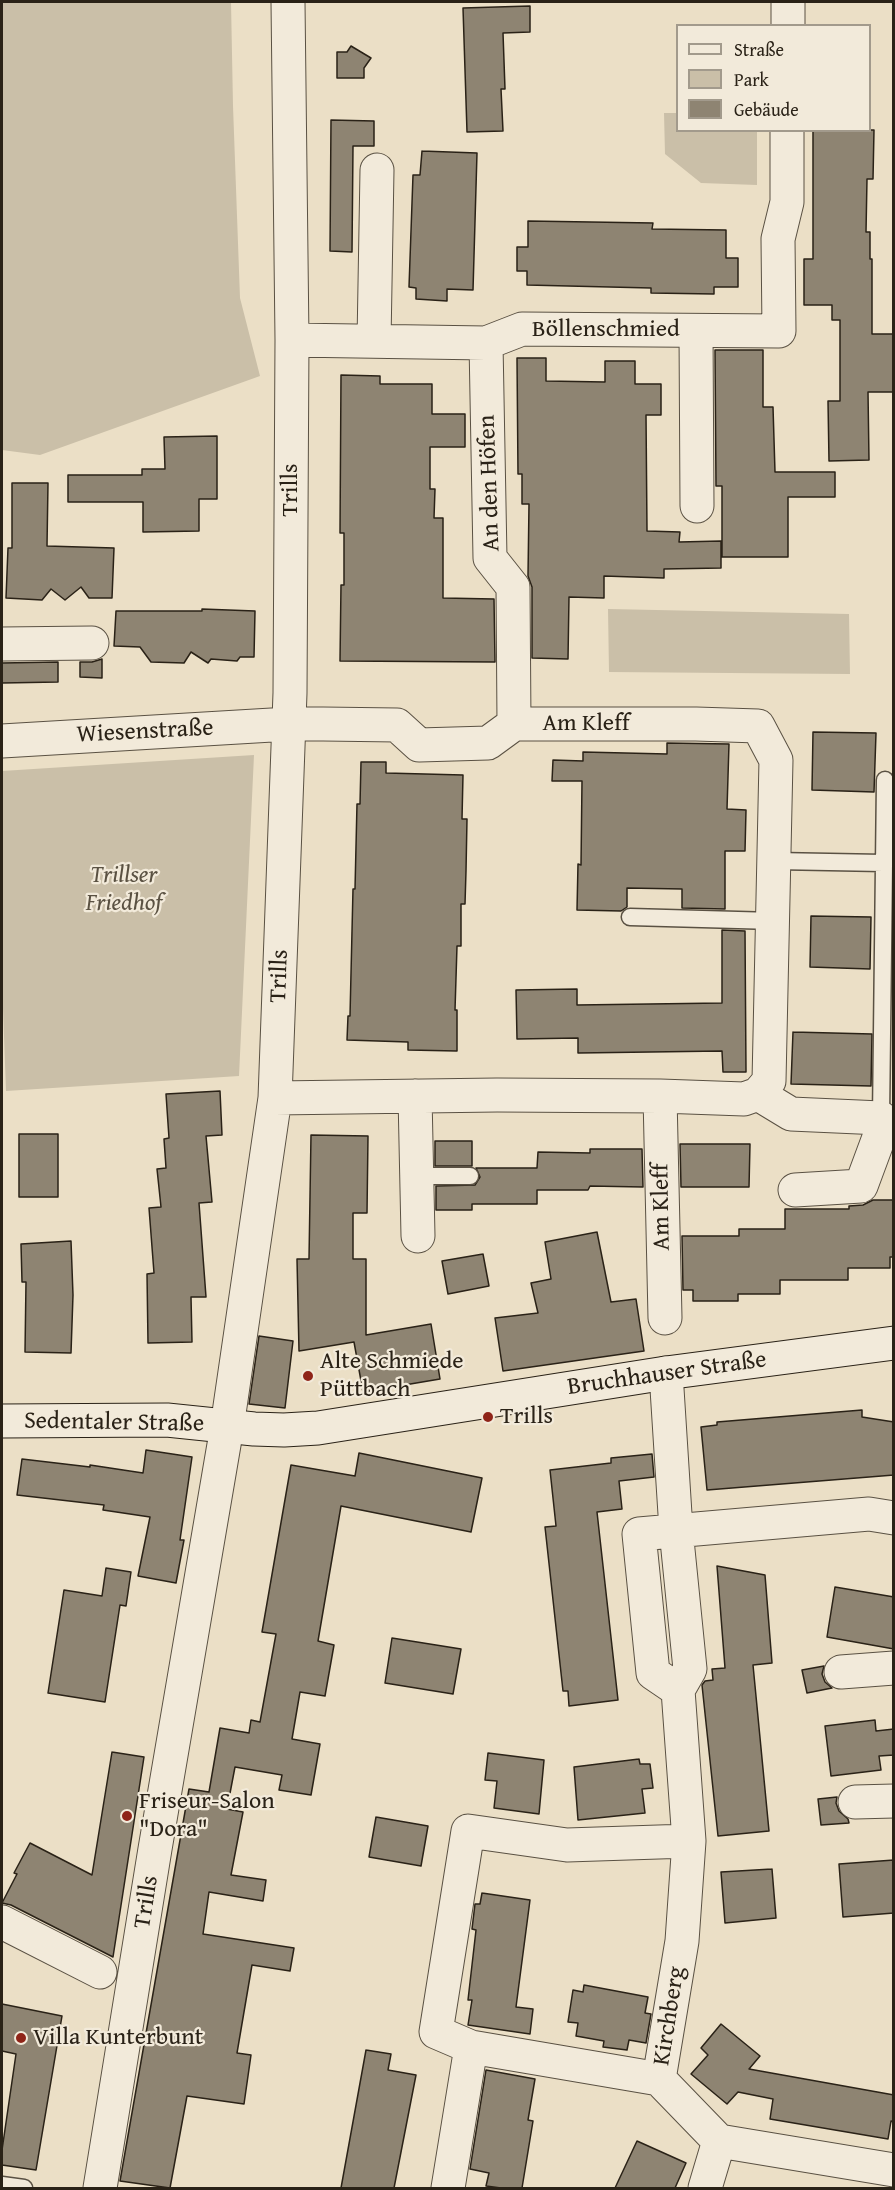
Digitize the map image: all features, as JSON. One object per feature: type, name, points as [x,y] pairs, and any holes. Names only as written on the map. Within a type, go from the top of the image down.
[{"type":"street","name":"Trills","points":[[100,2188],[227,1427],[275,1098],[289,724],[292,340],[288,2]]},
{"type":"street","points":[[788,2],[788,24]]},
{"type":"street","name":"Böllenschmied","points":[[292,340],[486,343],[522,329],[779,331],[778,238],[787,202],[787,132]]},
{"type":"street","points":[[374,341],[377,170]]},
{"type":"street","name":"Böllenschmied","points":[[696,331],[697,506]]},
{"type":"street","name":"An den Höfen","points":[[486,343],[490,558],[513,587],[514,724]]},
{"type":"street","points":[[2,644],[92,644]]},
{"type":"street","name":"Am Kleff","points":[[289,724],[397,725],[419,746],[488,743],[514,724],[758,726],[777,760],[769,1081],[758,1094]]},
{"type":"street","name":"Wiesenstraße","points":[[2,741],[289,724]]},
{"type":"street","points":[[275,1098],[415,1095],[660,1096],[744,1099],[758,1094],[791,1114],[880,1118],[881,1132],[861,1186],[795,1190]]},
{"type":"street","points":[[415,1095],[418,1236]]},
{"type":"street","name":"Am Kleff","points":[[660,1096],[665,1318]]},
{"type":"street","name":"Bruchhauser Straße","points":[[227,1427],[284,1430],[318,1428],[666,1373],[894,1343]]},
{"type":"street","name":"Kirchberg","points":[[666,1373],[676,1530],[690,1669],[678,1690],[689,1841],[682,1941],[659,2079],[719,2141]]},
{"type":"street","name":"Sedentaler Straße","points":[[2,1421],[167,1420],[227,1427]]},
{"type":"street","points":[[676,1530],[869,1514],[894,1518]]},
{"type":"street","points":[[841,1672],[894,1668]]},
{"type":"street","points":[[855,1802],[894,1801]]},
{"type":"street","points":[[659,2079],[471,2047],[436,2032],[468,1831],[567,1845],[689,1841]]},
{"type":"street","points":[[2,1922],[100,1972]]},
{"type":"street","points":[[448,2188],[471,2047]]},
{"type":"street","points":[[705,2188],[719,2141],[894,2170]]},
{"type":"lane","points":[[880,1118],[885,780]]},
{"type":"lane","points":[[775,861],[883,863]]},
{"type":"lane","points":[[630,917],[774,921]]},
{"type":"lane","points":[[417,1176],[470,1176]]},
{"type":"lane","points":[[2,2185],[24,2188]]},
{"type":"green space","points":[[2,2],[231,2],[240,298],[260,376],[40,455],[2,450]]},
{"type":"green space","points":[[664,113],[676,113],[676,132],[757,132],[757,185],[701,183],[665,154]]},
{"type":"green space","points":[[608,609],[849,614],[850,674],[609,672]]},
{"type":"green space","name":"Trillser Friedhof","points":[[254,755],[239,1076],[6,1091],[2,981],[2,771]]},
{"type":"building","points":[[530,6],[530,32],[503,33],[505,89],[501,89],[503,131],[467,132],[463,8]]},
{"type":"building","points":[[351,46],[371,58],[364,68],[364,78],[337,78],[337,52],[347,52]]},
{"type":"building","points":[[331,120],[374,121],[374,146],[353,146],[352,252],[330,251]]},
{"type":"building","points":[[874,130],[873,179],[867,179],[866,232],[870,232],[870,259],[872,259],[872,334],[894,334],[894,392],[868,392],[869,460],[829,461],[828,401],[840,401],[840,320],[832,320],[832,305],[804,305],[804,259],[813,259],[813,132],[871,132]]},
{"type":"building","points":[[422,151],[477,153],[473,290],[447,289],[447,301],[416,299],[416,288],[409,287],[413,175],[420,175]]},
{"type":"building","points":[[528,221],[653,223],[652,229],[726,230],[726,258],[738,258],[738,287],[714,287],[714,294],[651,293],[651,288],[527,285],[527,271],[517,271],[517,247],[528,247]]},
{"type":"building","points":[[715,350],[763,350],[763,407],[773,407],[775,472],[835,472],[835,497],[788,497],[788,557],[722,557],[722,486],[716,486]]},
{"type":"building","points":[[517,358],[546,358],[546,381],[605,382],[605,361],[635,361],[635,384],[661,384],[661,415],[646,415],[647,531],[680,532],[679,542],[721,541],[721,568],[664,569],[664,578],[604,576],[604,598],[569,597],[568,659],[532,658],[532,587],[528,576],[529,504],[522,504],[522,474],[518,474]]},
{"type":"building","points":[[341,375],[380,376],[380,384],[432,384],[432,414],[465,414],[465,447],[430,447],[430,489],[435,489],[434,518],[443,518],[443,598],[494,599],[495,662],[340,661],[341,585],[344,585],[344,533],[340,533]]},
{"type":"building","points":[[217,436],[217,499],[199,499],[199,531],[143,532],[143,502],[68,502],[68,475],[142,475],[142,469],[165,469],[164,437]]},
{"type":"building","points":[[12,483],[48,483],[47,546],[114,548],[112,598],[89,598],[81,587],[65,600],[51,589],[42,600],[6,598],[8,548],[12,548]]},
{"type":"building","points":[[202,609],[255,611],[254,657],[240,657],[237,661],[211,659],[208,663],[191,652],[184,663],[151,662],[140,647],[114,646],[116,611],[202,611]]},
{"type":"building","points":[[102,659],[102,678],[80,677],[80,662]]},
{"type":"building","points":[[58,662],[58,682],[2,683],[2,663]]},
{"type":"building","points":[[813,732],[876,733],[874,792],[812,790]]},
{"type":"building","points":[[667,743],[729,744],[727,809],[746,810],[745,851],[725,851],[725,909],[682,908],[682,889],[627,888],[627,907],[621,911],[577,910],[578,864],[581,865],[582,781],[552,781],[553,760],[583,761],[583,752],[667,754]]},
{"type":"building","points":[[361,762],[386,762],[386,773],[463,775],[462,819],[467,819],[466,871],[465,904],[461,904],[461,946],[457,946],[455,1010],[457,1010],[457,1051],[408,1050],[408,1042],[347,1040],[348,1016],[350,1016],[357,804],[360,804]]},
{"type":"building","points":[[811,916],[871,917],[870,969],[810,967]]},
{"type":"building","points":[[722,930],[745,931],[746,1072],[723,1072],[722,1051],[578,1053],[578,1038],[517,1039],[516,990],[577,989],[577,1005],[722,1003]]},
{"type":"building","points":[[793,1032],[872,1034],[871,1086],[791,1084]]},
{"type":"building","points":[[220,1091],[222,1135],[206,1136],[212,1202],[199,1203],[206,1297],[191,1297],[192,1342],[148,1343],[147,1274],[154,1273],[149,1208],[161,1207],[157,1169],[166,1168],[164,1139],[169,1138],[166,1094]]},
{"type":"building","points":[[19,1134],[58,1134],[58,1197],[19,1197]]},
{"type":"building","points":[[311,1135],[368,1136],[367,1213],[353,1213],[353,1259],[366,1259],[366,1335],[431,1324],[440,1379],[363,1392],[354,1342],[299,1351],[297,1259],[309,1259]]},
{"type":"building","points":[[435,1141],[472,1141],[472,1166],[435,1166]]},
{"type":"building","points":[[680,1144],[750,1144],[749,1187],[681,1187]]},
{"type":"building","points":[[590,1149],[642,1149],[643,1187],[590,1186],[588,1190],[537,1190],[537,1204],[472,1204],[472,1210],[436,1210],[436,1186],[475,1185],[480,1177],[476,1168],[537,1168],[538,1152],[590,1153]]},
{"type":"building","points":[[873,1200],[894,1200],[894,1257],[890,1257],[890,1268],[848,1268],[848,1280],[780,1280],[780,1294],[738,1294],[738,1301],[693,1301],[693,1290],[683,1290],[682,1236],[739,1236],[739,1229],[785,1229],[785,1209],[849,1209],[849,1206],[863,1205]]},
{"type":"building","points":[[597,1232],[611,1302],[636,1299],[644,1351],[503,1371],[495,1318],[538,1313],[531,1283],[551,1279],[545,1242]]},
{"type":"building","points":[[71,1241],[73,1295],[71,1353],[25,1352],[26,1282],[22,1282],[21,1244]]},
{"type":"building","points":[[483,1254],[489,1286],[448,1294],[442,1261]]},
{"type":"building","points":[[259,1336],[293,1341],[285,1408],[249,1404]]},
{"type":"building","points":[[862,1410],[862,1417],[894,1422],[894,1475],[707,1490],[701,1427],[717,1425],[717,1422]]},
{"type":"building","points":[[146,1450],[192,1457],[180,1540],[184,1540],[176,1583],[138,1576],[150,1517],[103,1510],[104,1505],[17,1495],[22,1459],[90,1467],[90,1465],[143,1473]]},
{"type":"building","points":[[359,1453],[482,1478],[471,1532],[341,1506],[318,1641],[334,1645],[325,1696],[300,1692],[292,1739],[320,1744],[311,1795],[279,1790],[282,1775],[235,1767],[227,1809],[243,1812],[231,1875],[266,1880],[263,1901],[209,1892],[203,1934],[294,1948],[290,1971],[252,1965],[237,2053],[251,2055],[244,2104],[187,2096],[170,2188],[120,2181],[189,1789],[209,1792],[220,1728],[249,1733],[251,1720],[260,1722],[276,1634],[262,1632],[291,1465],[355,1476]]},
{"type":"building","points":[[652,1454],[654,1477],[619,1481],[622,1509],[597,1512],[618,1700],[569,1706],[568,1691],[563,1691],[545,1527],[556,1526],[550,1470],[611,1463],[611,1458]]},
{"type":"building","points":[[717,1566],[765,1575],[772,1663],[753,1665],[769,1831],[718,1836],[702,1685],[705,1681],[713,1680],[712,1669],[725,1668]]},
{"type":"building","points":[[106,1568],[131,1572],[126,1606],[120,1605],[105,1702],[48,1693],[64,1590],[102,1596]]},
{"type":"building","points":[[835,1587],[894,1597],[894,1649],[827,1637]]},
{"type":"building","points":[[392,1638],[461,1649],[453,1694],[385,1683]]},
{"type":"building","points":[[824,1666],[822,1674],[825,1682],[832,1688],[807,1693],[802,1670]]},
{"type":"building","points":[[875,1720],[876,1731],[894,1729],[894,1755],[879,1756],[881,1770],[831,1776],[825,1726]]},
{"type":"building","points":[[112,1752],[144,1757],[113,1957],[11,1905],[2,1903],[17,1874],[14,1873],[30,1843],[92,1875]]},
{"type":"building","points":[[488,1753],[544,1760],[539,1814],[494,1808],[497,1781],[485,1780]]},
{"type":"building","points":[[639,1759],[640,1764],[650,1764],[653,1788],[642,1789],[645,1813],[578,1820],[574,1767]]},
{"type":"building","points":[[837,1797],[836,1803],[839,1811],[849,1823],[821,1825],[818,1799]]},
{"type":"building","points":[[376,1817],[428,1826],[421,1866],[369,1857]]},
{"type":"building","points":[[894,1860],[894,1913],[843,1917],[839,1864]]},
{"type":"building","points":[[772,1869],[776,1918],[725,1923],[721,1872]]},
{"type":"building","points":[[482,1893],[530,1900],[516,2007],[533,2009],[530,2034],[468,2025],[472,2000],[468,2000],[476,1930],[472,1929],[475,1904],[480,1904]]},
{"type":"building","points":[[584,1985],[648,1997],[645,2013],[651,2014],[646,2043],[629,2040],[627,2050],[603,2047],[604,2041],[576,2036],[578,2023],[568,2022],[573,1990],[583,1992]]},
{"type":"building","points":[[2,2004],[62,2016],[36,2170],[2,2165],[2,2150],[16,2054],[2,2051]]},
{"type":"building","points":[[721,2024],[760,2056],[749,2069],[894,2095],[894,2122],[891,2121],[888,2139],[770,2119],[773,2099],[738,2092],[727,2104],[691,2074],[708,2055],[701,2048]]},
{"type":"building","points":[[366,2050],[391,2054],[388,2070],[416,2075],[394,2188],[341,2188]]},
{"type":"building","points":[[486,2070],[535,2079],[528,2120],[533,2121],[522,2188],[486,2186],[489,2173],[470,2169]]},
{"type":"building","points":[[637,2141],[686,2163],[675,2188],[615,2188]]},
{"type":"place","name":"Alte Schmiede Püttbach","points":[[308,1376]]},
{"type":"place","name":"Trills","points":[[488,1417]]},
{"type":"place","name":"Friseur-Salon \"Dora\"","points":[[127,1816]]},
{"type":"place","name":"Villa Kunterbunt","points":[[21,2038]]}]
